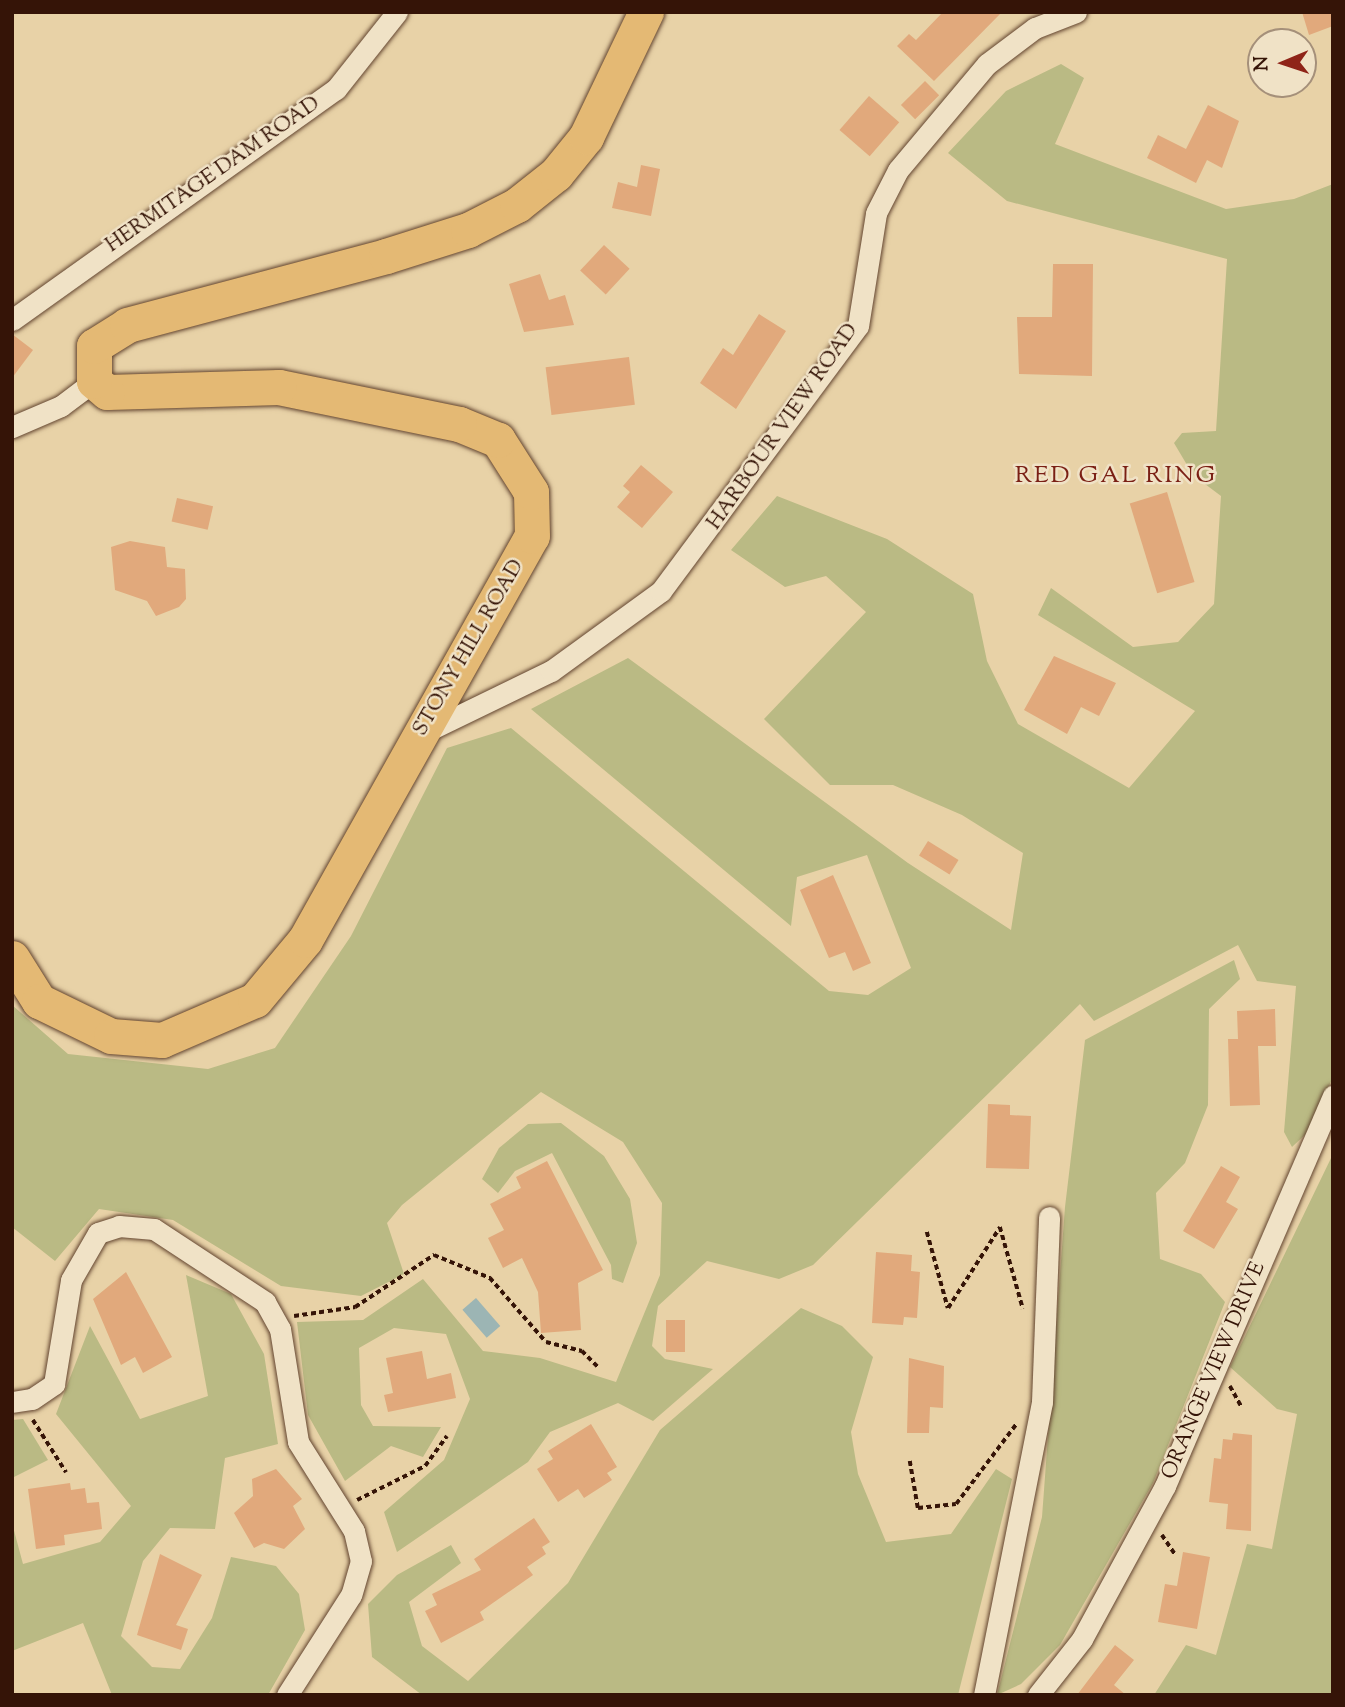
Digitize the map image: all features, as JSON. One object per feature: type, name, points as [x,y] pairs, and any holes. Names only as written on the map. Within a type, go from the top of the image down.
[{"type":"main road","points":[[94,381],[94,346],[107,333],[386,256],[468,230],[517,205],[556,174],[586,137],[646,12]]},
{"type":"main road","name":"STONY HILL ROAD","points":[[12,958],[39,1002],[111,1036],[162,1041],[255,1000],[305,940],[532,536],[531,492],[498,440],[459,424],[279,387],[128,395],[94,381]]},
{"type":"street","name":"HERMITAGE DAM ROAD","points":[[12,320],[335,89],[397,12]]},
{"type":"street","name":"HARBOUR VIEW ROAD","points":[[419,734],[551,671],[661,591],[858,326],[876,212],[898,170],[987,64],[1035,28],[1076,12]]},
{"type":"street","points":[[12,427],[61,406],[94,381]]},
{"type":"street","name":"ORANGE VIEW DRIVE","points":[[1038,1695],[1082,1639],[1165,1486],[1333,1096]]},
{"type":"street","points":[[984,1695],[1042,1390],[1049,1217]]},
{"type":"street","points":[[17,1401],[54,1384],[71,1280],[98,1233],[119,1226],[164,1235],[265,1302],[275,1320],[299,1442],[341,1511],[361,1562],[351,1595],[287,1695]]},
{"type":"path","points":[[927,1232],[948,1308],[1000,1227],[1025,1315]]},
{"type":"path","points":[[275,1320],[355,1307],[434,1255],[489,1278],[546,1342],[582,1351],[598,1368]]},
{"type":"path","points":[[910,1461],[918,1508],[956,1504],[1042,1390]]},
{"type":"path","points":[[17,1401],[65,1472]]},
{"type":"path","points":[[341,1511],[425,1466],[447,1436]]},
{"type":"green space","points":[[1061,64],[1084,78],[1055,144],[1226,209],[1294,199],[1333,184],[1333,1077],[1309,1131],[1292,1147],[1284,1132],[1296,986],[1257,981],[1238,945],[1094,1021],[1080,1004],[813,1265],[779,1279],[707,1261],[658,1306],[652,1346],[665,1359],[713,1369],[653,1421],[618,1403],[550,1432],[528,1462],[397,1552],[384,1512],[444,1460],[470,1399],[446,1334],[394,1328],[359,1348],[361,1405],[373,1426],[441,1427],[423,1457],[391,1446],[345,1481],[308,1415],[297,1322],[363,1320],[423,1279],[483,1351],[540,1358],[616,1382],[660,1275],[662,1203],[623,1142],[541,1092],[402,1205],[387,1223],[404,1274],[361,1296],[281,1286],[173,1220],[99,1209],[55,1261],[12,1227],[12,1005],[68,1054],[208,1069],[275,1048],[351,936],[447,748],[511,728],[829,991],[868,995],[911,968],[867,855],[797,877],[791,926],[531,709],[628,658],[908,863],[1011,930],[1023,853],[962,815],[893,785],[830,785],[764,719],[866,612],[826,576],[785,587],[731,550],[777,496],[887,539],[973,594],[987,661],[1018,724],[1129,788],[1195,711],[1038,615],[1051,588],[1133,647],[1178,642],[1214,604],[1221,496],[1193,475],[1174,443],[1182,433],[1216,431],[1227,259],[1007,201],[948,153],[1006,91]]},
{"type":"green space","points":[[1234,960],[1240,979],[1209,1009],[1208,1105],[1185,1163],[1156,1193],[1160,1259],[1201,1274],[1225,1302],[1153,1483],[1060,1645],[1021,1684],[997,1695],[1042,1517],[1065,1207],[1085,1040]]},
{"type":"green space","points":[[561,1123],[604,1156],[630,1199],[637,1243],[623,1283],[612,1279],[611,1265],[552,1153],[515,1171],[498,1193],[482,1179],[499,1148],[528,1124]]},
{"type":"green space","points":[[1333,1154],[1333,1695],[1154,1695],[1186,1645],[1216,1655],[1247,1544],[1272,1549],[1297,1414],[1277,1409],[1230,1367]]},
{"type":"green space","points":[[186,1275],[231,1294],[264,1354],[278,1444],[225,1458],[215,1529],[170,1528],[143,1561],[121,1636],[152,1667],[180,1669],[212,1618],[231,1557],[276,1566],[299,1594],[305,1630],[268,1695],[112,1695],[83,1623],[12,1651],[12,1523],[23,1564],[100,1542],[131,1506],[56,1414],[90,1326],[140,1419],[208,1396]]},
{"type":"green space","points":[[801,1308],[842,1326],[873,1357],[851,1432],[858,1474],[886,1542],[951,1534],[996,1469],[1012,1479],[958,1695],[422,1695],[372,1657],[368,1604],[397,1575],[451,1545],[461,1563],[409,1602],[422,1646],[468,1681],[568,1583],[660,1430]]},
{"type":"green space","points":[[23,1419],[48,1460],[12,1478],[12,1420]]},
{"type":"water","points":[[476,1298],[500,1326],[487,1338],[462,1310]]},
{"type":"building","points":[[943,12],[1002,12],[934,81],[897,46],[909,34],[916,40]]},
{"type":"building","points":[[1302,12],[1333,12],[1333,26],[1317,32],[1317,28],[1307,28]]},
{"type":"building","points":[[925,81],[939,95],[915,119],[901,105]]},
{"type":"building","points":[[869,96],[899,122],[870,156],[839,130]]},
{"type":"building","points":[[1208,105],[1239,121],[1222,168],[1207,160],[1196,183],[1147,158],[1158,135],[1186,149]]},
{"type":"building","points":[[641,165],[660,169],[651,216],[612,208],[618,182],[637,187]]},
{"type":"building","points":[[604,245],[630,269],[606,294],[580,271]]},
{"type":"building","points":[[1053,264],[1093,264],[1092,376],[1019,374],[1017,317],[1052,317]]},
{"type":"building","points":[[540,274],[549,300],[565,295],[574,325],[524,332],[509,284]]},
{"type":"building","points":[[759,314],[786,331],[736,409],[700,383],[723,348],[733,355]]},
{"type":"building","points":[[12,334],[33,350],[12,378]]},
{"type":"building","points":[[629,357],[635,405],[551,415],[546,367]]},
{"type":"building","points":[[641,465],[673,492],[642,528],[617,507],[630,492],[623,486]]},
{"type":"building","points":[[1167,492],[1194,582],[1157,593],[1130,503]]},
{"type":"building","points":[[177,498],[213,506],[208,530],[172,521]]},
{"type":"building","points":[[130,541],[165,547],[167,567],[185,569],[186,599],[179,607],[156,616],[147,601],[115,590],[111,547]]},
{"type":"building","points":[[1054,656],[1116,683],[1099,716],[1081,707],[1067,734],[1024,710]]},
{"type":"building","points":[[928,841],[959,860],[950,874],[919,855]]},
{"type":"building","points":[[833,875],[871,963],[853,971],[845,952],[829,958],[800,890]]},
{"type":"building","points":[[1275,1009],[1276,1046],[1258,1046],[1260,1105],[1230,1106],[1228,1039],[1238,1039],[1237,1011]]},
{"type":"building","points":[[988,1104],[1010,1105],[1010,1115],[1031,1116],[1029,1169],[986,1168]]},
{"type":"building","points":[[547,1161],[603,1270],[578,1283],[581,1330],[541,1333],[538,1292],[522,1258],[503,1268],[488,1238],[504,1230],[490,1204],[521,1188],[516,1177]]},
{"type":"building","points":[[1221,1166],[1240,1177],[1226,1202],[1238,1209],[1214,1249],[1183,1231]]},
{"type":"building","points":[[876,1252],[912,1255],[911,1271],[920,1272],[917,1318],[904,1317],[903,1325],[872,1323]]},
{"type":"building","points":[[126,1272],[172,1357],[143,1373],[135,1357],[121,1365],[93,1299]]},
{"type":"building","points":[[666,1320],[685,1320],[685,1352],[666,1352]]},
{"type":"building","points":[[422,1351],[427,1379],[451,1373],[456,1398],[388,1412],[384,1395],[393,1393],[386,1358]]},
{"type":"building","points":[[909,1358],[944,1366],[943,1408],[930,1407],[929,1433],[907,1433]]},
{"type":"building","points":[[591,1424],[617,1467],[607,1473],[612,1480],[584,1498],[578,1489],[558,1502],[537,1469],[553,1459],[548,1451]]},
{"type":"building","points":[[1233,1433],[1252,1435],[1251,1531],[1226,1529],[1228,1504],[1209,1502],[1214,1458],[1221,1459],[1223,1439],[1232,1440]]},
{"type":"building","points":[[276,1469],[302,1499],[293,1506],[305,1529],[284,1549],[264,1543],[254,1548],[234,1513],[253,1496],[252,1479]]},
{"type":"building","points":[[70,1483],[71,1490],[85,1488],[87,1503],[99,1502],[102,1529],[64,1535],[65,1545],[36,1549],[28,1489]]},
{"type":"building","points":[[534,1518],[550,1542],[542,1547],[546,1554],[527,1567],[533,1575],[480,1612],[484,1620],[441,1643],[425,1611],[437,1605],[432,1594],[481,1570],[474,1559]]},
{"type":"building","points":[[1183,1552],[1210,1557],[1197,1629],[1158,1622],[1165,1584],[1177,1586]]},
{"type":"building","points":[[160,1554],[202,1575],[176,1625],[188,1629],[181,1650],[137,1635]]},
{"type":"building","points":[[1115,1645],[1134,1660],[1114,1685],[1126,1695],[1077,1695]]},
{"type":"district","name":"RED GAL RING","points":[[1116,477]]}]
